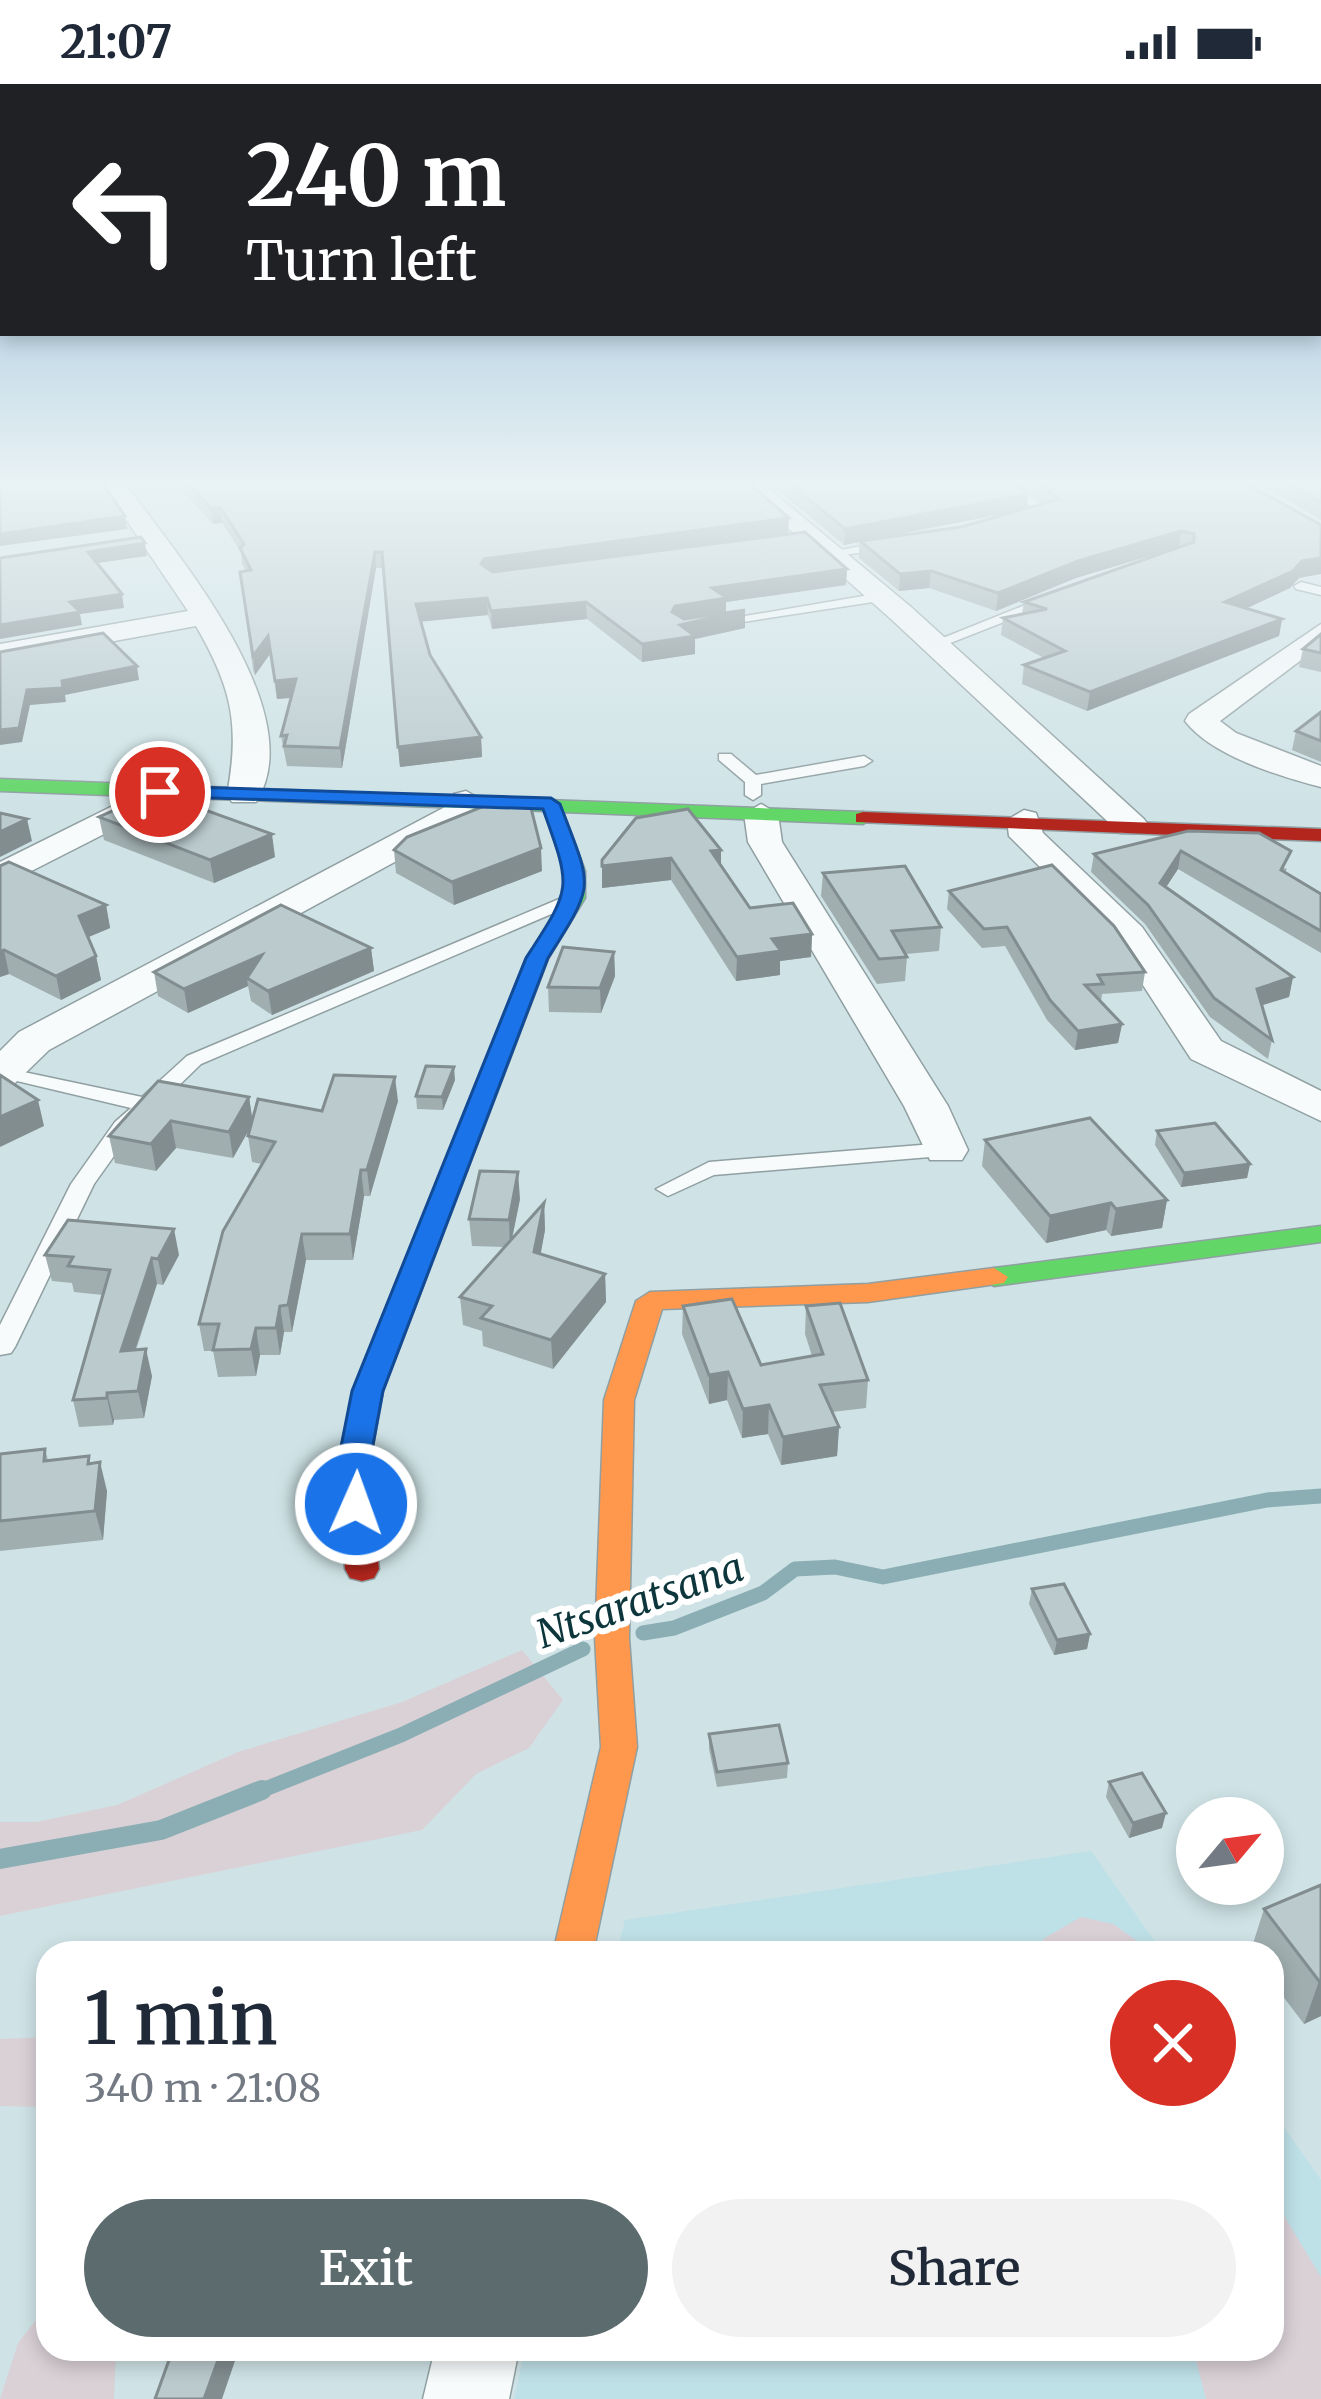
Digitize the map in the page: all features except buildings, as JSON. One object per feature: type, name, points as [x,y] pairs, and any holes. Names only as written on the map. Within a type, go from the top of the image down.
[{"type":"street","points":[[186,592],[207,616],[252,732],[244,795]]},
{"type":"street","points":[[874,592],[1132,826]]},
{"type":"street","points":[[0,652],[207,616]]},
{"type":"street","points":[[1321,632],[1199,721],[1225,740],[1321,777]]},
{"type":"street","points":[[0,785],[551,804],[757,797],[1024,820],[1321,835]]},
{"type":"street","points":[[0,876],[160,792]]},
{"type":"street","points":[[757,797],[765,842],[926,1106],[946,1150]]},
{"type":"street","points":[[5,1063],[458,814],[466,801]]},
{"type":"street","points":[[362,1569],[352,1472],[368,1391],[537,958],[575,898],[575,871],[551,804]]},
{"type":"street","points":[[1024,820],[1026,836],[1129,935],[1206,1050],[1321,1108]]},
{"type":"street","points":[[576,1941],[619,1747],[612,1638],[619,1400],[650,1301],[868,1293],[1321,1234]]},
{"type":"street","points":[[466,2399],[474,2361]]},
{"type":"lane","points":[[935,644],[1063,593]]},
{"type":"lane","points":[[705,624],[880,597]]},
{"type":"lane","points":[[725,758],[757,797],[864,761]]},
{"type":"lane","points":[[2,1347],[83,1184],[144,1104],[194,1060],[575,898]]},
{"type":"lane","points":[[5,1063],[144,1104]]},
{"type":"lane","points":[[668,1189],[709,1169],[946,1150]]},
{"type":"shaded area","points":[[522,1650],[563,1700],[529,1748],[476,1774],[422,1830],[0,1916],[0,1822],[36,1822],[117,1805],[238,1752],[402,1702]]},
{"type":"shaded area","points":[[1091,1851],[1155,1941],[620,1941],[625,1920]]},
{"type":"shaded area","points":[[1081,1917],[1113,1924],[1137,1941],[1043,1941]]},
{"type":"shaded area","points":[[36,2038],[36,2107],[0,2106],[0,2039]]},
{"type":"shaded area","points":[[1284,2127],[1321,2180],[1321,2399],[514,2399],[522,2361],[1284,2361]]},
{"type":"shaded area","points":[[1284,2216],[1321,2277],[1321,2399],[1206,2399],[1196,2361],[1284,2361]]},
{"type":"shaded area","points":[[36,2320],[36,2361],[116,2361],[114,2399],[0,2399],[18,2343]]},
{"type":"waterway","name":"Ntsaratsana","points":[[643,1633],[674,1628],[763,1593],[795,1569],[835,1567],[883,1577],[1267,1500],[1321,1496]]},
{"type":"waterway","name":"Ntsaratsana","points":[[255,1793],[401,1735],[583,1649]]},
{"type":"waterway","name":"Ntsaratsana","points":[[0,1859],[161,1830],[262,1790]]},
{"type":"traffic: fast","points":[[0,785],[863,818]]},
{"type":"traffic: fast","points":[[454,1171],[537,959],[575,898],[575,871],[551,804]]},
{"type":"traffic: fast","points":[[994,1277],[1321,1234]]},
{"type":"traffic: slow","points":[[576,1941],[619,1747],[612,1638],[619,1400],[650,1301],[868,1293],[994,1277]]},
{"type":"traffic: jam","points":[[863,818],[1321,835]]},
{"type":"traffic: jam","points":[[362,1569],[352,1472],[368,1391],[454,1171]]},
{"type":"route","points":[[160,792],[551,804],[575,871],[575,898],[537,958],[368,1391],[352,1472],[356,1504]]}]
